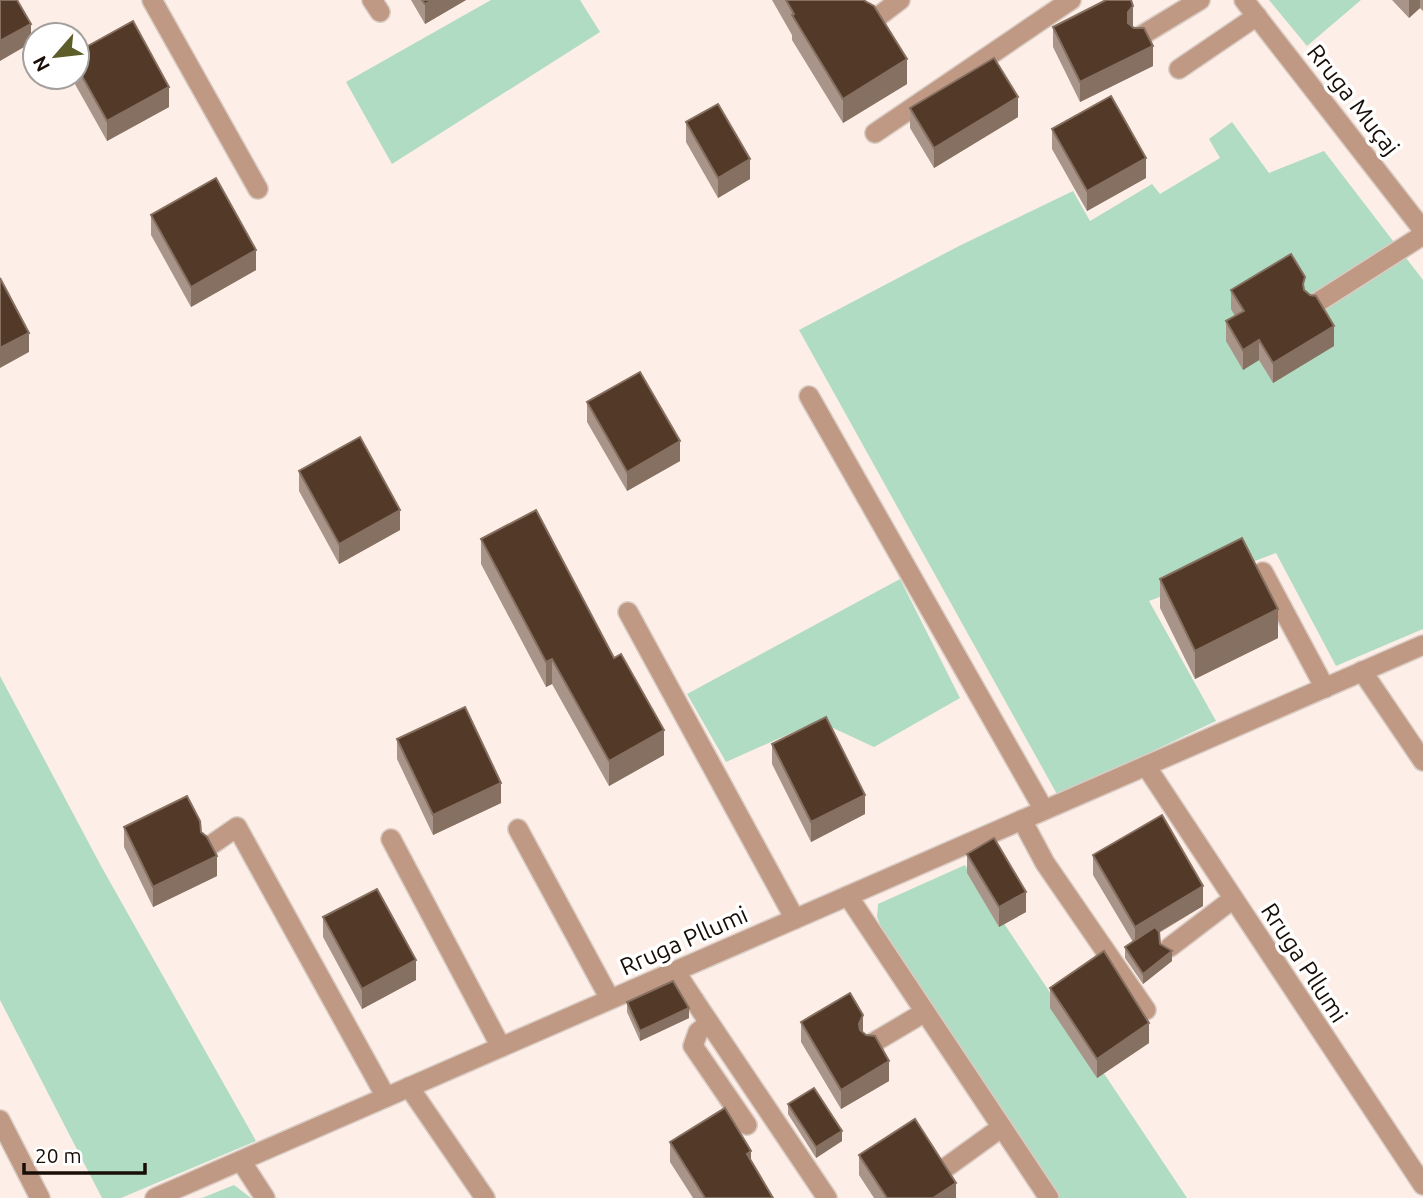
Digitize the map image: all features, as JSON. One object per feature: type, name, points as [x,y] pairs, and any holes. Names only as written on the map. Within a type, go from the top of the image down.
[{"type":"street","points":[[152,0],[258,189]]},
{"type":"street","points":[[875,19],[900,0]]},
{"type":"street","points":[[875,133],[1071,0]]},
{"type":"street","points":[[1139,37],[1200,0]]},
{"type":"street","points":[[1179,69],[1250,8]]},
{"type":"street","name":"Rruga Muçaj","points":[[1250,8],[1423,233]]},
{"type":"street","points":[[1315,304],[1423,233]]},
{"type":"street","points":[[809,396],[1044,810]]},
{"type":"street","points":[[1264,572],[1325,688]]},
{"type":"street","points":[[628,612],[795,919]]},
{"type":"street","name":"Rruga Pllumi","points":[[155,1198],[1423,645]]},
{"type":"street","points":[[1362,671],[1423,761]]},
{"type":"street","name":"Rruga Pllumi","points":[[1146,766],[1423,1185]]},
{"type":"street","points":[[1022,820],[1045,863],[1146,1010]]},
{"type":"street","points":[[211,845],[237,827],[386,1097]]},
{"type":"street","points":[[518,829],[610,999]]},
{"type":"street","points":[[391,839],[501,1047]]},
{"type":"street","points":[[848,896],[1049,1198]]},
{"type":"street","points":[[1170,947],[1233,899]]},
{"type":"street","points":[[674,971],[827,1198]]},
{"type":"street","points":[[871,1044],[925,1012]]},
{"type":"street","points":[[709,1023],[698,1032],[693,1046],[747,1125]]},
{"type":"street","points":[[409,1087],[485,1198]]},
{"type":"street","points":[[0,1120],[40,1198]]},
{"type":"street","points":[[948,1166],[1002,1127]]},
{"type":"street","points":[[241,1161],[265,1198]]},
{"type":"green space","points":[[491,0],[580,0],[600,32],[392,164],[346,82]]},
{"type":"green space","points":[[1269,0],[1361,0],[1307,46]]},
{"type":"green space","points":[[1232,122],[1269,173],[1324,151],[1423,280],[1423,629],[1336,666],[1276,553],[1149,601],[1216,721],[1058,796],[799,330],[959,246],[1073,191],[1090,221],[1152,184],[1160,194],[1220,158],[1209,139]]},
{"type":"green space","points":[[900,579],[960,698],[874,747],[818,721],[726,762],[687,694]]},
{"type":"green space","points":[[0,676],[101,866],[256,1141],[121,1198],[102,1198],[0,1000]]},
{"type":"green space","points":[[965,865],[1187,1198],[1058,1198],[883,932],[877,917],[878,904]]},
{"type":"green space","points":[[234,1185],[251,1198],[202,1198]]},
{"type":"building","points":[[0,0],[17,0],[29,21],[21,21],[21,29],[0,41]]},
{"type":"building","points":[[786,0],[865,0],[874,6],[907,59],[843,99],[792,15],[794,14]]},
{"type":"building","points":[[1106,0],[1131,0],[1133,6],[1128,12],[1128,23],[1134,28],[1144,28],[1153,46],[1080,82],[1053,27]]},
{"type":"building","points":[[133,21],[169,87],[107,121],[90,91],[91,44]]},
{"type":"building","points":[[994,58],[1018,97],[934,148],[910,108]]},
{"type":"building","points":[[1111,96],[1146,158],[1087,191],[1052,129]]},
{"type":"building","points":[[718,104],[750,159],[718,178],[686,122]]},
{"type":"building","points":[[216,178],[256,250],[191,287],[151,215]]},
{"type":"building","points":[[1291,254],[1305,277],[1304,290],[1316,296],[1334,326],[1273,363],[1259,340],[1243,350],[1226,321],[1244,311],[1231,290]]},
{"type":"building","points":[[0,278],[29,333],[0,348]]},
{"type":"building","points":[[640,372],[680,441],[627,472],[587,402]]},
{"type":"building","points":[[360,437],[400,510],[339,544],[299,471]]},
{"type":"building","points":[[536,510],[614,658],[621,654],[664,730],[609,761],[552,659],[546,662],[481,539]]},
{"type":"building","points":[[1242,538],[1278,609],[1195,651],[1160,579]]},
{"type":"building","points":[[465,707],[501,783],[433,815],[397,739]]},
{"type":"building","points":[[826,717],[865,795],[811,822],[772,744]]},
{"type":"building","points":[[187,796],[200,821],[201,832],[207,837],[217,856],[153,887],[124,827]]},
{"type":"building","points":[[1162,815],[1203,886],[1135,927],[1093,855]]},
{"type":"building","points":[[994,838],[1026,892],[999,907],[967,854]]},
{"type":"building","points":[[377,889],[416,960],[362,989],[323,917]]},
{"type":"building","points":[[1155,927],[1159,932],[1160,944],[1172,951],[1143,974],[1125,947]]},
{"type":"building","points":[[1104,951],[1149,1023],[1097,1059],[1050,988]]},
{"type":"building","points":[[673,981],[689,1008],[640,1031],[627,1002]]},
{"type":"building","points":[[850,993],[863,1015],[859,1024],[860,1030],[866,1035],[875,1036],[889,1061],[841,1090],[801,1022]]},
{"type":"building","points":[[814,1088],[842,1131],[816,1147],[788,1104]]},
{"type":"building","points":[[725,1108],[751,1151],[747,1154],[773,1198],[705,1198],[670,1142]]},
{"type":"building","points":[[915,1119],[956,1183],[933,1198],[887,1198],[859,1155]]}]
